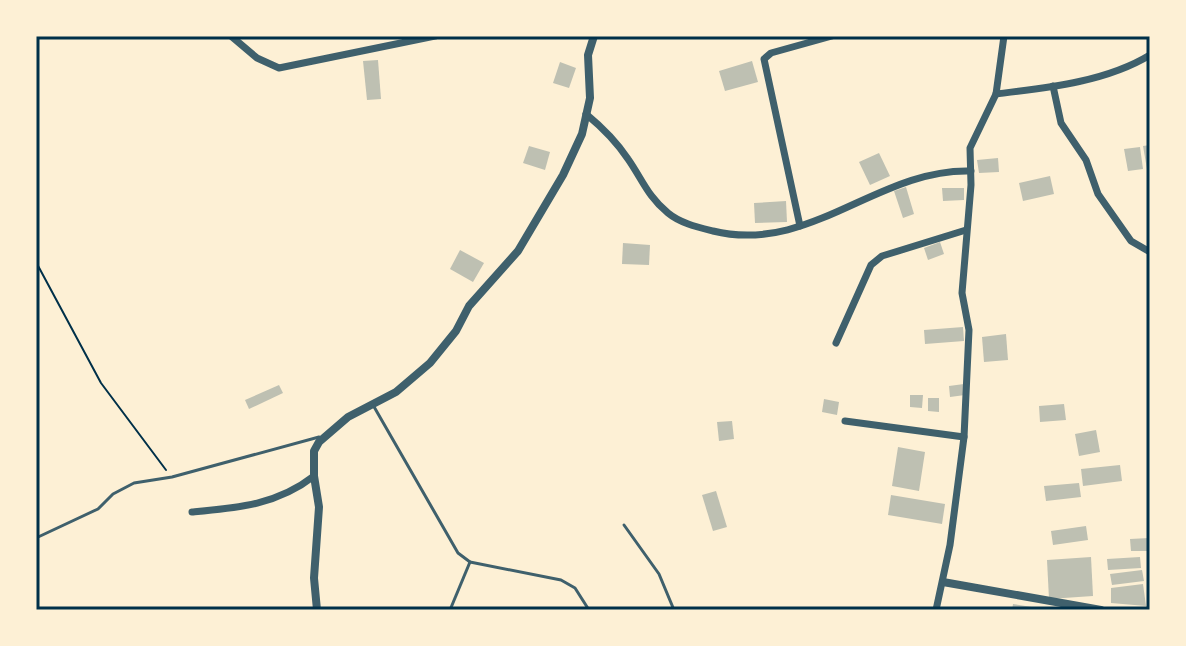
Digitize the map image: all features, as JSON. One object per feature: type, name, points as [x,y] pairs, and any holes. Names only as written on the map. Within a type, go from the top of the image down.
[{"type":"street","points":[[231,36],[257,58],[279,68],[435,36]]},
{"type":"street","points":[[317,610],[314,578],[319,507],[314,451],[324,436],[348,417],[396,392],[430,363],[456,331],[469,306],[518,251],[563,175],[582,134],[590,98],[588,55],[594,36]]},
{"type":"street","points":[[800,226],[764,59],[771,53],[832,36]]},
{"type":"street","points":[[936,610],[943,582],[964,437],[969,330],[962,293],[970,148],[996,94],[1004,36]]},
{"type":"street","points":[[996,94],[1053,86],[1123,68],[1150,55]]},
{"type":"street","points":[[1053,86],[1061,123],[1086,160],[1098,194],[1131,241],[1150,252]]},
{"type":"street","points":[[586,114],[609,133],[648,195],[670,215],[695,227],[741,238],[829,218],[912,180],[949,171],[971,171]]},
{"type":"street","points":[[836,343],[871,265],[882,256],[966,230]]},
{"type":"street","points":[[845,421],[964,437]]},
{"type":"street","points":[[192,512],[253,507],[296,490],[314,476]]},
{"type":"street","points":[[943,582],[1101,610]]},
{"type":"lane","points":[[373,405],[447,538],[470,562],[561,580],[575,588],[589,610]]},
{"type":"lane","points":[[36,538],[98,509],[122,488],[324,436]]},
{"type":"lane","points":[[624,525],[659,574],[674,610]]},
{"type":"lane","points":[[450,610],[470,562]]},
{"type":"path","points":[[36,262],[101,383],[172,477]]},
{"type":"building","points":[[378,60],[381,99],[367,100],[363,61]]},
{"type":"building","points":[[752,61],[758,82],[725,91],[719,71]]},
{"type":"building","points":[[560,62],[576,68],[569,88],[553,83]]},
{"type":"building","points":[[1150,145],[1150,175],[1148,175],[1143,146]]},
{"type":"building","points":[[529,146],[550,152],[545,170],[523,163]]},
{"type":"building","points":[[1140,147],[1143,169],[1128,171],[1124,149]]},
{"type":"building","points":[[879,153],[890,176],[870,185],[859,162]]},
{"type":"building","points":[[998,158],[999,172],[979,173],[977,160]]},
{"type":"building","points":[[1050,176],[1054,194],[1023,201],[1019,183]]},
{"type":"building","points":[[906,187],[914,214],[903,218],[894,191]]},
{"type":"building","points":[[942,188],[964,188],[964,200],[943,201]]},
{"type":"building","points":[[786,201],[787,222],[755,223],[754,203]]},
{"type":"building","points":[[940,242],[944,254],[928,260],[924,248]]},
{"type":"building","points":[[623,243],[650,245],[649,265],[622,264]]},
{"type":"building","points":[[460,250],[484,263],[473,282],[450,269]]},
{"type":"building","points":[[963,327],[964,341],[925,344],[924,330]]},
{"type":"building","points":[[1006,334],[1008,360],[984,362],[982,337]]},
{"type":"building","points":[[964,384],[965,395],[950,397],[949,386]]},
{"type":"building","points":[[279,385],[283,393],[249,409],[245,400]]},
{"type":"building","points":[[910,395],[923,395],[922,408],[910,407]]},
{"type":"building","points":[[928,398],[939,398],[939,412],[928,411]]},
{"type":"building","points":[[824,399],[839,402],[837,415],[822,412]]},
{"type":"building","points":[[1064,404],[1066,420],[1040,422],[1039,406]]},
{"type":"building","points":[[732,421],[734,439],[719,441],[717,422]]},
{"type":"building","points":[[1096,430],[1100,452],[1079,456],[1075,434]]},
{"type":"building","points":[[898,447],[925,452],[919,491],[892,486]]},
{"type":"building","points":[[1120,465],[1122,481],[1083,486],[1081,469]]},
{"type":"building","points":[[1079,483],[1081,497],[1046,501],[1044,486]]},
{"type":"building","points":[[716,491],[727,527],[713,531],[702,495]]},
{"type":"building","points":[[891,495],[945,504],[942,524],[888,515]]},
{"type":"building","points":[[1086,526],[1088,540],[1053,545],[1051,531]]},
{"type":"building","points":[[1149,538],[1149,551],[1131,551],[1130,539]]},
{"type":"building","points":[[1091,557],[1093,596],[1049,599],[1047,560]]},
{"type":"building","points":[[1140,557],[1141,568],[1108,570],[1107,559]]},
{"type":"building","points":[[1142,570],[1144,581],[1112,585],[1110,574]]},
{"type":"building","points":[[1143,584],[1146,606],[1111,603],[1111,588]]},
{"type":"building","points":[[1013,604],[1038,608],[1038,610],[1012,610]]}]
